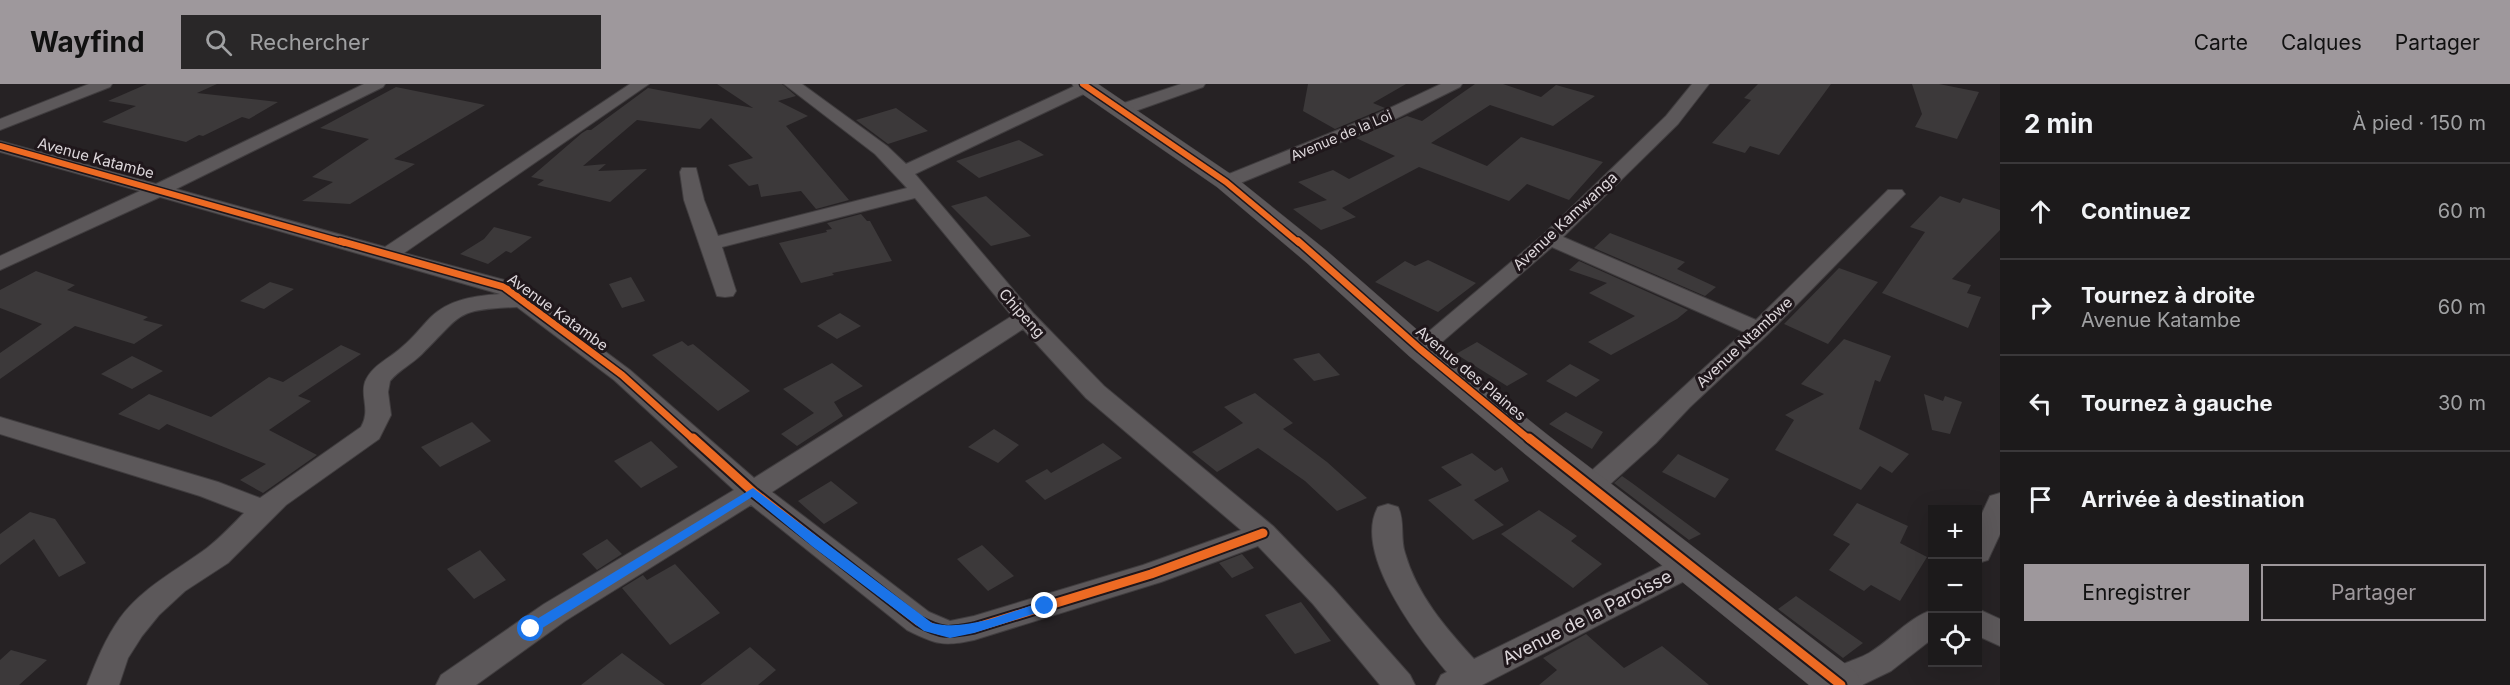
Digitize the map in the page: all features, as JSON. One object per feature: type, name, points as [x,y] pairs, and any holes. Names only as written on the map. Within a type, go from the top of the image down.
[{"type":"street","points":[[0,125],[104,84]]},
{"type":"street","points":[[0,264],[302,123],[377,84]]},
{"type":"street","points":[[390,253],[641,84]]},
{"type":"street","name":"Chipeng","points":[[792,84],[881,150],[904,172],[1025,318],[1111,406],[1263,533],[1323,596],[1399,685]]},
{"type":"street","points":[[1121,110],[1197,84]]},
{"type":"street","name":"Avenue de la Loi","points":[[1226,182],[1382,119],[1454,84]]},
{"type":"street","name":"Avenue Kamwanga","points":[[1420,349],[1550,239],[1672,120],[1701,84]]},
{"type":"street","points":[[904,172],[1084,85]]},
{"type":"street","name":"Avenue des Plaines","points":[[1084,85],[1226,182],[1309,251],[1420,349],[1839,684]]},
{"type":"street","name":"Avenue Katambe","points":[[0,146],[494,283],[522,300],[622,375],[753,492],[817,544],[918,621],[939,632],[950,633],[974,628],[1150,574],[1263,533]]},
{"type":"street","points":[[689,172],[690,191],[725,291]]},
{"type":"street","points":[[710,244],[919,191]]},
{"type":"street","name":"Avenue Ntambwe","points":[[1590,487],[1647,437],[1681,401],[1759,330],[1895,194]]},
{"type":"street","points":[[1550,239],[1759,330]]},
{"type":"street","points":[[103,685],[114,655],[131,627],[148,607],[175,583],[218,555],[276,498],[370,433],[379,420],[381,409],[376,387],[379,379],[409,354],[448,314],[467,305],[522,300]]},
{"type":"street","points":[[452,685],[560,610],[753,492],[1025,318]]},
{"type":"street","points":[[0,425],[209,489],[264,510]]},
{"type":"street","points":[[1982,541],[2000,503]]},
{"type":"street","points":[[1388,514],[1390,551],[1405,590],[1461,681]]},
{"type":"street","name":"Avenue de la Paroisse","points":[[1461,681],[1690,565]]},
{"type":"street","points":[[1982,624],[2000,634]]},
{"type":"street","points":[[1839,684],[1880,662],[1928,625]]},
{"type":"building","points":[[147,84],[217,84],[197,93],[278,102],[249,119],[242,117],[186,142],[102,122],[136,106],[108,101]]},
{"type":"building","points":[[717,84],[782,84],[796,96],[778,101],[808,116],[786,126],[849,200],[816,209],[801,191],[761,197],[758,184],[749,186],[728,165],[753,158],[711,118],[700,129],[637,120],[583,166],[606,164],[598,171],[647,169],[610,202],[537,185],[544,180],[531,177],[582,133],[591,130],[648,88],[753,108]]},
{"type":"building","points":[[1308,84],[1406,84],[1373,103],[1385,108],[1335,129],[1303,111]]},
{"type":"building","points":[[1475,84],[1503,84],[1541,97],[1556,85],[1595,96],[1553,126],[1490,105],[1431,143],[1487,166],[1521,137],[1603,162],[1569,200],[1527,184],[1509,201],[1419,167],[1342,208],[1356,217],[1321,230],[1293,209],[1327,200],[1298,182],[1333,170],[1349,179],[1395,156],[1356,138],[1407,116],[1422,121]]},
{"type":"building","points":[[1758,84],[1831,84],[1779,155],[1750,146],[1745,153],[1712,143],[1751,100],[1744,98]]},
{"type":"building","points":[[1912,84],[1939,84],[1979,92],[1957,139],[1915,127],[1922,114]]},
{"type":"building","points":[[396,87],[485,105],[394,159],[415,164],[350,204],[302,201],[333,182],[312,177],[369,139],[320,128]]},
{"type":"building","points":[[896,108],[928,131],[888,144],[856,120]]},
{"type":"building","points":[[1019,140],[1044,155],[979,178],[956,161]]},
{"type":"building","points":[[986,196],[1031,236],[991,246],[951,206]]},
{"type":"building","points":[[1940,196],[1960,203],[1963,198],[2000,210],[2000,230],[1952,279],[1971,285],[1967,293],[1981,297],[1968,328],[1882,293],[1925,232],[1910,227]]},
{"type":"building","points":[[861,214],[867,221],[870,221],[892,261],[832,273],[834,275],[801,283],[779,243],[827,232],[826,230],[832,229],[827,223]]},
{"type":"building","points":[[494,227],[532,237],[511,253],[506,251],[488,264],[460,254],[484,239]]},
{"type":"building","points":[[1610,233],[1685,262],[1677,269],[1716,287],[1705,296],[1594,248]]},
{"type":"building","points":[[1428,260],[1476,283],[1438,312],[1375,282],[1405,261],[1415,266]]},
{"type":"building","points":[[1579,261],[1688,310],[1677,319],[1611,355],[1588,342],[1635,316],[1589,293],[1607,283],[1569,270]]},
{"type":"building","points":[[1839,268],[1878,282],[1828,344],[1784,324]]},
{"type":"building","points":[[36,271],[75,285],[67,290],[148,317],[143,320],[163,325],[134,344],[75,326],[0,379],[0,353],[42,324],[0,308],[0,290]]},
{"type":"building","points":[[631,277],[645,301],[622,308],[609,284]]},
{"type":"building","points":[[270,282],[294,289],[264,309],[240,301]]},
{"type":"building","points":[[840,313],[861,326],[837,339],[817,326]]},
{"type":"building","points":[[1844,339],[1891,356],[1880,382],[1875,380],[1859,429],[1909,454],[1892,473],[1880,466],[1861,490],[1775,450],[1794,420],[1785,415],[1824,394],[1801,384]]},
{"type":"building","points":[[682,341],[688,346],[693,344],[750,391],[718,411],[652,355]]},
{"type":"building","points":[[1477,342],[1528,374],[1507,386],[1456,354]]},
{"type":"building","points":[[341,345],[361,354],[298,396],[311,401],[269,430],[317,455],[263,493],[240,480],[266,464],[167,424],[159,430],[118,414],[149,394],[211,417],[269,377],[283,382]]},
{"type":"building","points":[[1319,353],[1340,375],[1314,381],[1293,359]]},
{"type":"building","points":[[132,356],[163,371],[132,389],[101,374]]},
{"type":"building","points":[[832,363],[863,386],[834,402],[843,416],[797,446],[781,434],[814,413],[783,389]]},
{"type":"building","points":[[1570,364],[1600,380],[1576,397],[1546,381]]},
{"type":"building","points":[[1255,393],[1293,423],[1283,429],[1327,462],[1367,498],[1337,511],[1305,481],[1258,448],[1217,472],[1192,452],[1243,423],[1224,407]]},
{"type":"building","points":[[1924,394],[1943,401],[1945,396],[1962,402],[1950,434],[1932,430]]},
{"type":"building","points":[[1566,412],[1603,432],[1592,449],[1549,424]]},
{"type":"building","points":[[472,422],[491,441],[440,467],[421,447]]},
{"type":"building","points":[[994,429],[1019,445],[998,463],[968,447]]},
{"type":"building","points":[[651,441],[678,467],[641,488],[614,461]]},
{"type":"building","points":[[1103,443],[1122,458],[1045,500],[1025,481],[1047,469],[1051,473]]},
{"type":"building","points":[[1472,453],[1495,471],[1502,467],[1509,481],[1474,500],[1504,525],[1473,540],[1428,500],[1462,485],[1441,467]]},
{"type":"building","points":[[1678,454],[1729,479],[1715,498],[1662,472]]},
{"type":"building","points":[[1622,476],[1701,534],[1689,540],[1614,483]]},
{"type":"building","points":[[831,481],[858,503],[824,524],[798,501]]},
{"type":"building","points":[[1857,503],[1908,526],[1900,543],[1927,557],[1900,601],[1871,585],[1864,591],[1829,570],[1850,544],[1833,535]]},
{"type":"building","points":[[1539,510],[1577,536],[1571,541],[1602,564],[1573,588],[1501,534]]},
{"type":"building","points":[[30,512],[55,519],[86,563],[59,577],[34,539],[0,565],[0,534]]},
{"type":"building","points":[[607,539],[622,554],[597,570],[582,554]]},
{"type":"building","points":[[982,545],[1014,576],[988,591],[957,559]]},
{"type":"building","points":[[480,550],[506,580],[474,599],[447,569]]},
{"type":"building","points":[[1242,554],[1254,568],[1232,578],[1219,563]]},
{"type":"building","points":[[675,564],[720,613],[670,645],[622,588],[643,575],[647,580]]},
{"type":"building","points":[[1796,596],[1863,643],[1843,658],[1778,609]]},
{"type":"building","points":[[1301,602],[1331,641],[1295,654],[1265,615]]},
{"type":"building","points":[[1586,634],[1624,668],[1662,646],[1709,685],[1539,685],[1557,670],[1543,658]]},
{"type":"building","points":[[750,647],[776,670],[758,685],[700,685]]},
{"type":"building","points":[[11,650],[47,660],[19,685],[0,685],[0,660]]},
{"type":"building","points":[[622,653],[665,685],[581,685]]},
{"type":"cycle path","points":[[1083,84],[1226,182],[1317,257],[1420,349],[1537,445],[1841,685]]},
{"type":"cycle path","points":[[0,146],[504,287],[622,375],[753,492],[918,621],[939,632],[950,633],[974,628],[1151,574],[1263,533]]},
{"type":"route","points":[[531,629],[753,492],[928,628],[950,633],[1045,606]]}]
